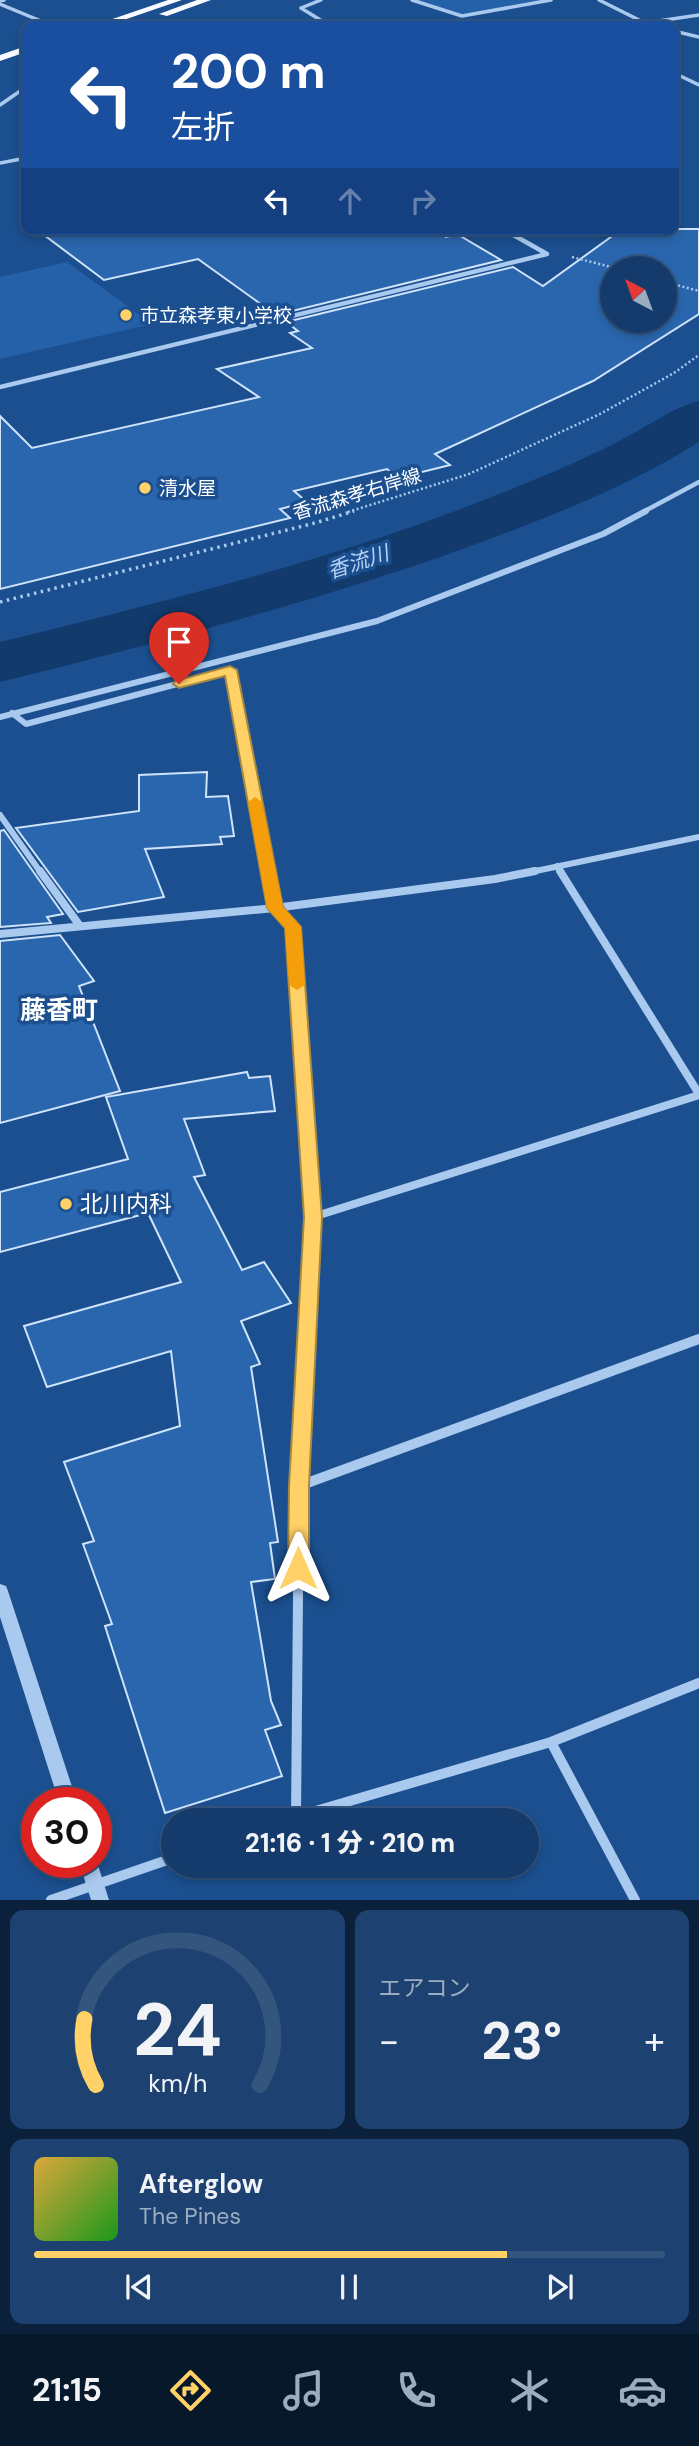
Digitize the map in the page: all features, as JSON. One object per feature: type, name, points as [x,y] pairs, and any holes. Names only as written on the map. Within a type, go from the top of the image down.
[{"type":"highway","points":[[112,21],[177,0]]},
{"type":"highway","points":[[142,21],[206,0]]},
{"type":"highway","points":[[0,58],[21,52]]},
{"type":"highway","points":[[0,68],[21,61]]},
{"type":"street","points":[[321,0],[301,8],[322,21]]},
{"type":"street","points":[[412,0],[462,16],[551,0]]},
{"type":"street","points":[[599,0],[641,21]]},
{"type":"street","points":[[1,2],[42,21]]},
{"type":"street","points":[[658,21],[699,15]]},
{"type":"street","points":[[679,32],[699,37]]},
{"type":"street","points":[[679,75],[699,85]]},
{"type":"street","points":[[0,105],[21,90]]},
{"type":"street","points":[[0,163],[21,159]]},
{"type":"street","points":[[514,235],[547,254]]},
{"type":"street","points":[[0,387],[547,254]]},
{"type":"street","points":[[0,717],[377,621],[603,534],[699,482]]},
{"type":"street","points":[[12,713],[26,724],[230,670],[275,908],[293,927],[313,1217],[299,1486],[296,1808]]},
{"type":"street","points":[[0,815],[80,926]]},
{"type":"street","points":[[0,934],[275,908],[495,879],[699,837]]},
{"type":"street","points":[[313,1217],[699,1095],[557,866]]},
{"type":"street","points":[[299,1486],[699,1339]]},
{"type":"street","points":[[0,1591],[63,1787]]},
{"type":"street","points":[[324,1808],[551,1742],[699,1683]]},
{"type":"street","points":[[551,1742],[635,1900]]},
{"type":"street","points":[[51,1900],[97,1892],[161,1863]]},
{"type":"path","points":[[547,254],[600,264]]},
{"type":"path","points":[[677,285],[699,291]]},
{"type":"path","name":"香流森孝右岸線","points":[[0,602],[315,523],[469,474],[600,414],[674,373],[699,355]]},
{"type":"shaded area","points":[[412,0],[549,0],[462,16]]},
{"type":"shaded area","points":[[67,262],[152,324],[0,359],[0,277]]},
{"type":"building","points":[[679,229],[699,229],[699,314],[677,328],[677,256],[600,256],[600,333],[669,333],[593,381],[435,454],[450,465],[398,478],[387,469],[294,491],[307,502],[280,509],[290,518],[0,589],[0,416],[32,448],[259,397],[217,369],[312,348],[290,333],[298,331],[286,322],[513,267],[543,286],[614,235],[679,235]]},
{"type":"building","points":[[44,235],[459,235],[501,260],[276,315],[198,259],[104,280]]},
{"type":"building","points":[[207,772],[206,797],[228,796],[234,836],[220,837],[222,844],[145,849],[164,897],[78,912],[16,828],[139,811],[139,775]]},
{"type":"building","points":[[4,830],[63,914],[47,917],[51,923],[0,927],[0,831]]},
{"type":"building","points":[[60,935],[94,981],[79,986],[120,1091],[0,1123],[0,941]]},
{"type":"building","points":[[247,1072],[249,1078],[270,1076],[275,1111],[184,1119],[205,1175],[194,1177],[242,1270],[264,1262],[291,1303],[241,1321],[260,1364],[251,1367],[278,1542],[270,1543],[275,1579],[251,1582],[271,1701],[281,1725],[265,1730],[282,1776],[181,1808],[163,1808],[105,1626],[112,1624],[83,1544],[94,1541],[64,1462],[180,1426],[171,1351],[47,1387],[24,1326],[181,1282],[148,1213],[0,1252],[0,1192],[128,1159],[106,1097]]},
{"type":"waterway","name":"香流川","points":[[0,662],[240,600],[400,551],[555,492],[639,454],[699,418]]},
{"type":"slow traffic","points":[[255,802],[275,908],[293,927],[297,985]]},
{"type":"place","name":"市立森孝東小学校","points":[[126,315]]},
{"type":"place","name":"清水屋","points":[[145,488]]},
{"type":"place","name":"北川内科","points":[[66,1204]]},
{"type":"district","name":"藤香町","points":[[59,1010]]},
{"type":"route","points":[[179,684],[230,670],[275,908],[293,927],[313,1217],[299,1486],[298,1568]]}]
